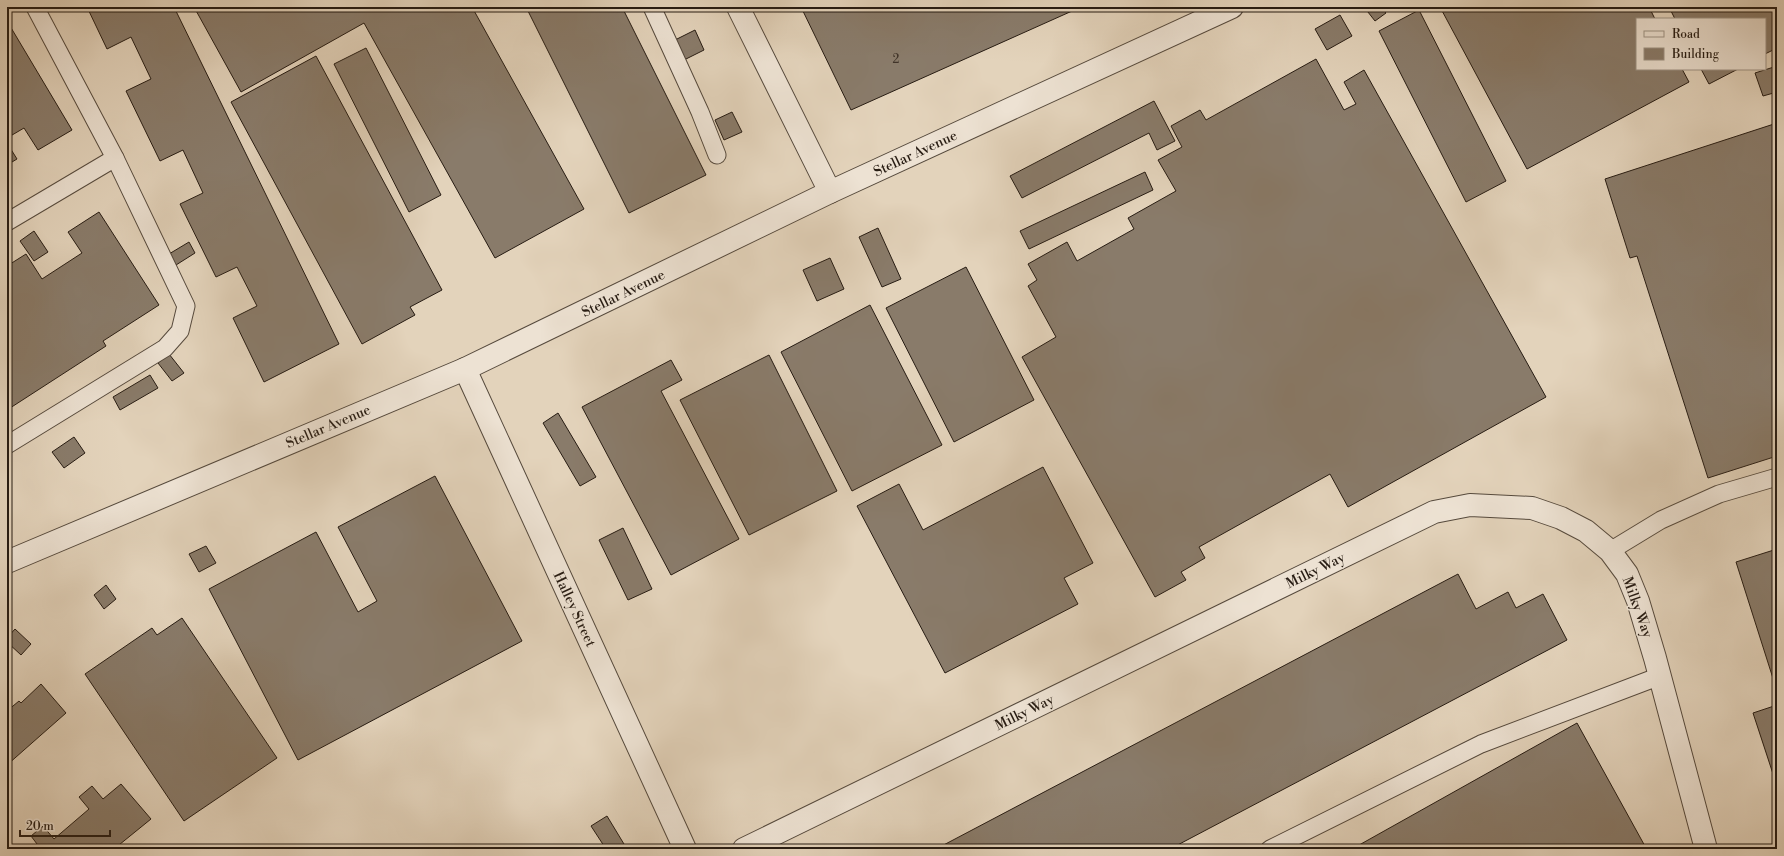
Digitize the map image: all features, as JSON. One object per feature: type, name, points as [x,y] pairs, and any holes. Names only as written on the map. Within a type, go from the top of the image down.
[{"type":"street","points":[[738,7],[830,192]]},
{"type":"street","name":"Stellar Avenue","points":[[7,562],[354,414],[465,369],[830,192],[1232,7]]},
{"type":"street","name":"Halley Street","points":[[465,369],[686,849]]},
{"type":"street","name":"Milky Way","points":[[744,849],[1434,512],[1470,505],[1532,508],[1561,518],[1586,531],[1610,551],[1627,574],[1638,601],[1660,676],[1706,849]]},
{"type":"lane","points":[[7,445],[165,348],[180,331],[186,306],[115,158],[35,7]]},
{"type":"lane","points":[[652,7],[700,112],[717,155]]},
{"type":"lane","points":[[7,222],[115,158]]},
{"type":"lane","points":[[1610,551],[1661,520],[1719,494],[1777,477]]},
{"type":"lane","points":[[1270,849],[1481,744],[1660,676]]},
{"type":"building","points":[[87,7],[174,7],[339,344],[264,382],[233,318],[257,306],[237,267],[216,277],[180,204],[203,193],[183,150],[160,161],[126,91],[151,79],[131,37],[107,49]]},
{"type":"building","points":[[194,7],[472,7],[584,209],[495,258],[364,23],[241,92]]},
{"type":"building","points":[[526,7],[622,7],[706,175],[629,213]]},
{"type":"building","points":[[801,7],[1081,7],[851,110]]},
{"type":"building","points":[[1364,7],[1381,7],[1386,13],[1375,21]]},
{"type":"building","points":[[1440,7],[1649,7],[1654,18],[1636,18],[1636,70],[1683,70],[1689,82],[1527,169]]},
{"type":"building","points":[[1669,7],[1777,7],[1777,48],[1766,54],[1766,18],[1674,18]]},
{"type":"building","points":[[1419,10],[1506,181],[1466,202],[1379,31]]},
{"type":"building","points":[[1340,15],[1352,36],[1327,50],[1315,29]]},
{"type":"building","points":[[7,21],[72,130],[38,150],[24,128],[7,138]]},
{"type":"building","points":[[695,30],[704,50],[684,60],[675,40]]},
{"type":"building","points":[[366,48],[441,195],[409,212],[334,64]]},
{"type":"building","points":[[316,56],[442,290],[410,307],[415,315],[362,344],[231,102]]},
{"type":"building","points":[[1316,59],[1344,110],[1356,104],[1344,82],[1364,70],[1546,397],[1348,507],[1330,474],[1199,547],[1205,558],[1181,572],[1186,580],[1155,597],[1022,357],[1056,337],[1028,286],[1037,280],[1028,264],[1067,242],[1077,261],[1134,229],[1128,218],[1176,191],[1158,160],[1182,147],[1171,126],[1200,110],[1206,120]]},
{"type":"building","points":[[1777,66],[1777,92],[1763,96],[1755,73]]},
{"type":"building","points":[[1702,70],[1736,70],[1709,84]]},
{"type":"building","points":[[1154,101],[1175,141],[1157,150],[1149,133],[1022,198],[1010,176]]},
{"type":"building","points":[[732,112],[742,132],[724,140],[715,120]]},
{"type":"building","points":[[1777,123],[1777,456],[1708,478],[1637,256],[1630,258],[1605,179]]},
{"type":"building","points":[[7,143],[17,159],[7,165]]},
{"type":"building","points":[[1145,172],[1153,190],[1029,249],[1020,231]]},
{"type":"building","points":[[99,212],[159,305],[103,341],[106,346],[7,410],[7,266],[26,254],[42,279],[82,253],[68,232]]},
{"type":"building","points":[[878,228],[901,279],[882,287],[859,237]]},
{"type":"building","points":[[34,231],[48,252],[34,261],[20,241]]},
{"type":"building","points":[[189,242],[195,253],[176,265],[169,254]]},
{"type":"building","points":[[830,258],[844,289],[817,301],[803,270]]},
{"type":"building","points":[[966,267],[1034,400],[954,442],[886,308]]},
{"type":"building","points":[[870,305],[942,445],[852,491],[781,352]]},
{"type":"building","points":[[169,354],[184,373],[172,381],[158,363]]},
{"type":"building","points":[[769,355],[837,491],[749,535],[680,400]]},
{"type":"building","points":[[671,360],[682,380],[661,391],[739,539],[671,575],[582,407]]},
{"type":"building","points":[[150,375],[158,388],[120,410],[113,397]]},
{"type":"building","points":[[558,413],[596,477],[580,486],[543,423]]},
{"type":"building","points":[[74,437],[85,453],[64,468],[52,452]]},
{"type":"building","points":[[1043,467],[1093,563],[1064,578],[1078,604],[945,673],[857,506],[899,484],[923,530]]},
{"type":"building","points":[[435,476],[522,641],[298,760],[209,589],[316,532],[358,612],[377,601],[338,527]]},
{"type":"building","points":[[623,528],[652,589],[628,600],[599,540]]},
{"type":"building","points":[[206,546],[216,563],[199,572],[189,554]]},
{"type":"building","points":[[1777,549],[1777,691],[1736,562]]},
{"type":"building","points":[[1458,574],[1476,609],[1508,592],[1516,608],[1543,594],[1567,640],[1170,849],[936,849]]},
{"type":"building","points":[[106,585],[116,599],[104,609],[94,595]]},
{"type":"building","points":[[182,618],[277,758],[184,821],[85,674],[152,628],[157,635]]},
{"type":"building","points":[[15,629],[31,644],[21,655],[7,642],[7,638]]},
{"type":"building","points":[[41,684],[66,713],[7,765],[7,711],[19,701],[21,703]]},
{"type":"building","points":[[1777,705],[1777,786],[1753,713]]},
{"type":"building","points":[[1577,723],[1646,848],[1645,849],[1352,849]]},
{"type":"building","points":[[121,784],[151,819],[114,849],[39,849],[40,848],[31,836],[43,826],[54,839],[89,809],[79,797],[92,786],[103,799]]},
{"type":"building","points":[[607,816],[627,849],[606,849],[591,826]]}]
